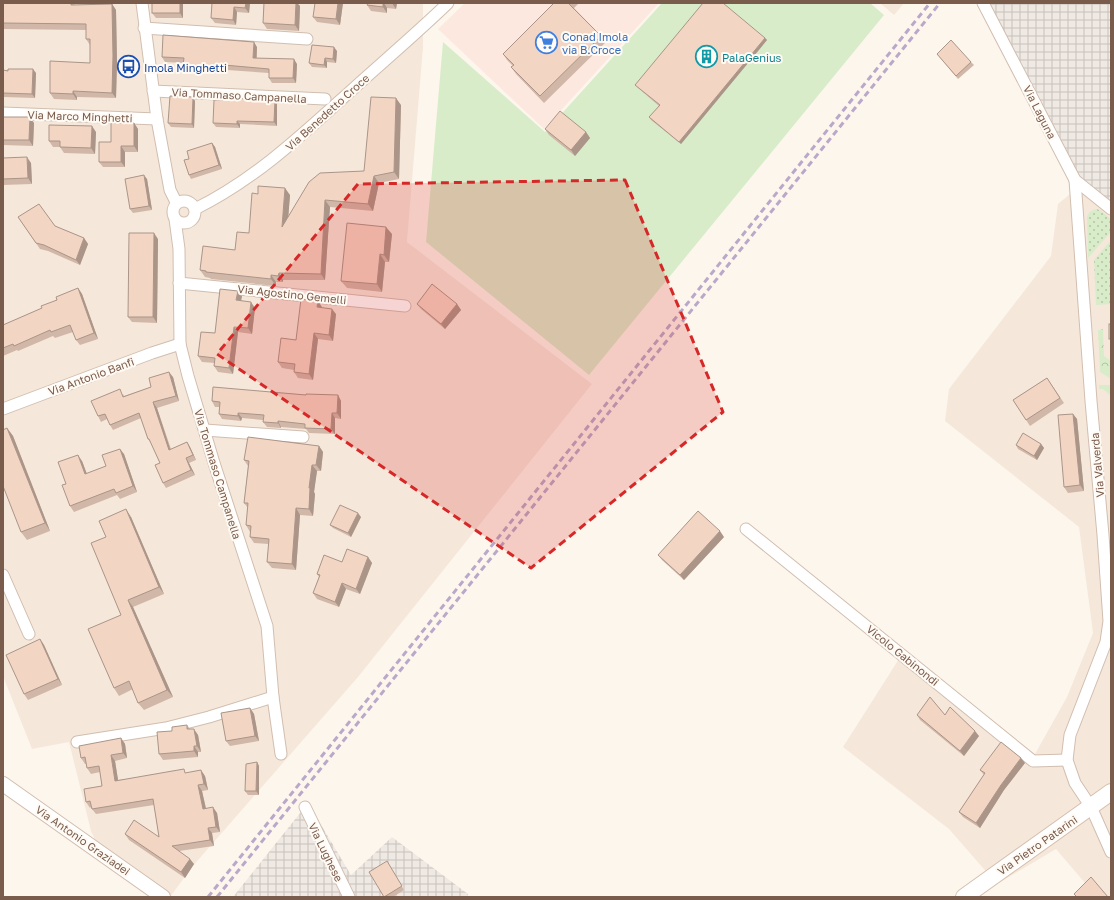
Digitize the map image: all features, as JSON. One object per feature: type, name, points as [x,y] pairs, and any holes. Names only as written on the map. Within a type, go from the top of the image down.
[{"type":"main road","name":"Via Pietro Patarini","points":[[964,897],[1111,792]]},
{"type":"street","name":"Via Tommaso Campanella","points":[[142,3],[144,28],[170,190],[175,200],[178,202],[173,212],[179,249],[180,344],[204,430],[266,626],[273,697],[281,754]]},
{"type":"street","name":"Via Benedetto Croce","points":[[195,209],[240,183],[285,150],[448,3]]},
{"type":"street","name":"Via Laguna","points":[[984,3],[1075,180],[1111,209]]},
{"type":"street","points":[[144,28],[307,39]]},
{"type":"street","name":"Via Tommaso Campanella","points":[[154,91],[325,99]]},
{"type":"street","name":"Via Marco Minghetti","points":[[3,113],[158,119]]},
{"type":"street","name":"Via Valverda","points":[[1075,180],[1109,621],[1106,642],[1070,735],[1067,760],[1075,783],[1091,807],[1111,852]]},
{"type":"street","points":[[178,202],[185,200],[189,201],[195,209]]},
{"type":"street","name":"Via Tommaso Campanella","points":[[179,249],[187,223],[190,222],[195,216],[195,209]]},
{"type":"street","points":[[175,219],[181,223],[187,223]]},
{"type":"street","name":"Via Agostino Gemelli","points":[[179,283],[405,306]]},
{"type":"street","name":"Via Antonio Banfi","points":[[3,409],[152,353],[180,344]]},
{"type":"street","points":[[204,430],[303,437]]},
{"type":"street","name":"Vicolo Gabinondi","points":[[746,529],[1033,761],[1067,760]]},
{"type":"street","points":[[3,575],[29,634]]},
{"type":"street","points":[[77,742],[166,728],[209,717],[273,697]]},
{"type":"street","name":"Via Antonio Graziadei","points":[[3,784],[163,897]]},
{"type":"street","name":"Via Lughese","points":[[304,807],[349,897]]},
{"type":"highlighted area","points":[[625,180],[723,412],[531,568],[217,354],[358,184]]},
{"type":"shaded area","points":[[3,3],[423,3],[423,47],[407,242],[592,384],[358,677],[192,867],[170,897],[105,861],[91,831],[69,742],[32,749],[3,676]]},
{"type":"shaded area","points":[[465,3],[659,3],[544,129],[438,29]]},
{"type":"shaded area","points":[[880,3],[904,3],[894,15]]},
{"type":"shaded area","points":[[985,3],[1111,3],[1111,204],[1081,185]]},
{"type":"shaded area","points":[[1081,185],[1111,204],[1111,897],[1085,897],[1091,890],[1056,849],[997,884],[949,829],[843,747],[904,651],[1035,754],[1067,697],[1093,633],[1079,527],[945,421],[949,389],[1051,256],[1058,204]]},
{"type":"shaded area","points":[[308,803],[351,875],[392,837],[468,894],[467,897],[233,897]]},
{"type":"green space","points":[[662,3],[870,3],[884,15],[589,375],[426,242],[443,42],[545,132]]},
{"type":"green space","points":[[1097,209],[1111,219],[1111,232],[1088,258],[1087,217],[1090,212]]},
{"type":"green space","points":[[1111,240],[1111,304],[1096,305],[1094,260]]},
{"type":"green space","points":[[1103,329],[1104,356],[1111,361],[1111,379],[1100,372],[1098,330]]},
{"type":"green space","points":[[1099,385],[1111,385],[1111,396],[1103,389],[1099,389]]},
{"type":"building","points":[[3,3],[71,3],[71,5],[112,4],[112,93],[73,91],[73,94],[50,93],[50,61],[90,63],[90,39],[86,39],[86,24],[3,23]]},
{"type":"building","points":[[152,3],[180,3],[180,13],[152,13]]},
{"type":"building","points":[[212,3],[246,3],[245,8],[234,7],[233,20],[211,18]]},
{"type":"building","points":[[264,3],[296,3],[295,25],[263,23]]},
{"type":"building","points":[[315,3],[338,3],[336,19],[313,17]]},
{"type":"building","points":[[368,3],[383,3],[383,7],[367,5]]},
{"type":"building","points":[[554,3],[568,3],[601,36],[540,96],[511,67],[514,65],[503,54]]},
{"type":"building","name":"PalaGenius","points":[[703,3],[723,3],[765,38],[679,142],[649,117],[660,105],[635,85]]},
{"type":"building","points":[[163,35],[254,42],[253,58],[294,59],[293,78],[269,78],[269,69],[224,65],[224,68],[183,65],[184,58],[162,57]]},
{"type":"building","points":[[951,40],[971,62],[956,76],[937,54]]},
{"type":"building","points":[[312,45],[334,47],[333,59],[325,58],[324,65],[309,63]]},
{"type":"building","points":[[8,69],[33,69],[32,94],[3,93],[3,70],[8,71]]},
{"type":"building","points":[[170,96],[193,97],[192,124],[168,123]]},
{"type":"building","points":[[371,97],[396,98],[394,172],[374,176],[368,204],[325,200],[321,274],[279,273],[278,276],[271,275],[271,279],[206,272],[200,270],[203,246],[235,250],[237,232],[249,233],[252,193],[258,194],[258,186],[285,188],[282,227],[309,182],[320,173],[364,171]]},
{"type":"building","points":[[226,98],[275,100],[274,122],[237,121],[237,124],[213,123],[214,100],[226,100]]},
{"type":"building","points":[[560,111],[586,132],[571,150],[545,129]]},
{"type":"building","points":[[3,117],[30,117],[29,140],[3,140]]},
{"type":"building","points":[[111,123],[134,123],[134,146],[121,146],[121,162],[99,162],[99,142],[111,142]]},
{"type":"building","points":[[49,125],[92,126],[91,148],[60,147],[60,141],[49,141]]},
{"type":"building","points":[[212,143],[219,165],[189,175],[184,160],[189,159],[187,151]]},
{"type":"building","points":[[27,157],[28,178],[3,179],[3,158]]},
{"type":"building","points":[[144,175],[149,206],[130,209],[125,179]]},
{"type":"building","points":[[39,204],[55,226],[84,238],[76,260],[44,245],[36,243],[18,217]]},
{"type":"building","points":[[347,223],[386,227],[384,255],[380,254],[377,284],[341,281]]},
{"type":"building","points":[[129,233],[154,233],[153,317],[128,317]]},
{"type":"building","points":[[432,284],[457,304],[441,324],[417,304]]},
{"type":"building","points":[[78,288],[94,333],[76,340],[70,325],[51,332],[50,330],[14,346],[13,344],[3,348],[3,325],[42,308],[41,306],[57,300],[56,297]]},
{"type":"building","points":[[220,289],[238,291],[236,300],[251,302],[248,328],[234,327],[229,368],[214,366],[215,358],[198,356],[201,332],[215,333]]},
{"type":"building","points":[[301,299],[318,301],[317,307],[332,309],[329,335],[314,333],[309,374],[294,372],[295,364],[278,362],[281,338],[296,340]]},
{"type":"building","points":[[1109,324],[1111,324],[1111,339],[1109,339]]},
{"type":"building","points":[[169,372],[176,396],[153,402],[169,450],[187,442],[193,455],[186,458],[191,470],[163,483],[155,465],[160,463],[148,439],[139,413],[110,425],[105,414],[98,416],[91,401],[120,389],[123,397],[151,387],[149,378]]},
{"type":"building","points":[[1047,378],[1060,398],[1026,420],[1013,400]]},
{"type":"building","points":[[213,387],[306,395],[338,395],[337,413],[332,413],[331,429],[305,428],[305,424],[278,421],[278,423],[263,422],[264,415],[238,413],[238,416],[219,414],[220,402],[212,401]]},
{"type":"building","points":[[1073,414],[1080,485],[1064,487],[1058,415]]},
{"type":"building","points":[[7,428],[45,523],[21,532],[3,486],[3,430]]},
{"type":"building","points":[[1023,433],[1041,444],[1034,456],[1016,445]]},
{"type":"building","points":[[248,437],[319,446],[316,465],[312,465],[309,488],[309,509],[296,508],[292,564],[267,562],[269,539],[250,537],[251,526],[246,525],[248,503],[244,503],[249,461],[244,460]]},
{"type":"building","points":[[120,449],[133,486],[116,493],[114,489],[70,506],[62,485],[66,484],[58,462],[78,455],[85,474],[106,466],[102,455]]},
{"type":"building","points":[[340,505],[358,513],[348,533],[330,525]]},
{"type":"building","points":[[126,509],[159,587],[128,600],[167,690],[138,703],[129,681],[114,688],[88,629],[121,615],[91,543],[106,537],[99,521]]},
{"type":"building","points":[[698,511],[720,531],[680,575],[658,555]]},
{"type":"building","points":[[347,549],[368,557],[356,589],[342,583],[335,602],[313,593],[320,575],[317,574],[324,555],[342,562]]},
{"type":"building","points":[[40,639],[58,679],[24,694],[6,655]]},
{"type":"building","points":[[930,697],[945,715],[950,707],[975,731],[960,751],[917,715]]},
{"type":"building","points":[[250,708],[255,736],[226,741],[221,713]]},
{"type":"building","points":[[187,725],[187,729],[194,729],[197,746],[194,746],[194,751],[159,754],[157,732],[172,731],[172,727]]},
{"type":"building","points":[[121,738],[123,753],[111,755],[115,781],[184,769],[185,773],[201,770],[204,784],[198,785],[203,809],[213,807],[216,827],[208,828],[210,840],[172,846],[190,859],[181,872],[125,834],[134,820],[159,837],[153,799],[92,809],[90,801],[86,802],[84,789],[102,786],[99,766],[87,768],[85,757],[81,758],[79,746]]},
{"type":"building","points":[[1001,742],[1021,758],[976,823],[959,812],[985,773],[980,770]]},
{"type":"building","points":[[257,762],[256,791],[245,791],[246,764]]},
{"type":"building","points":[[387,861],[402,886],[384,897],[369,872]]},
{"type":"building","points":[[1091,877],[1108,897],[1075,897],[1076,896],[1074,894]]},
{"type":"railway","points":[[208,897],[930,3]]},
{"type":"railway","points":[[217,897],[940,3]]},
{"type":"place","name":"Conad Imola via B.Croce","points":[[546,42]]},
{"type":"place","name":"PalaGenius","points":[[707,57]]},
{"type":"place","name":"Imola Minghetti","points":[[129,67]]}]
